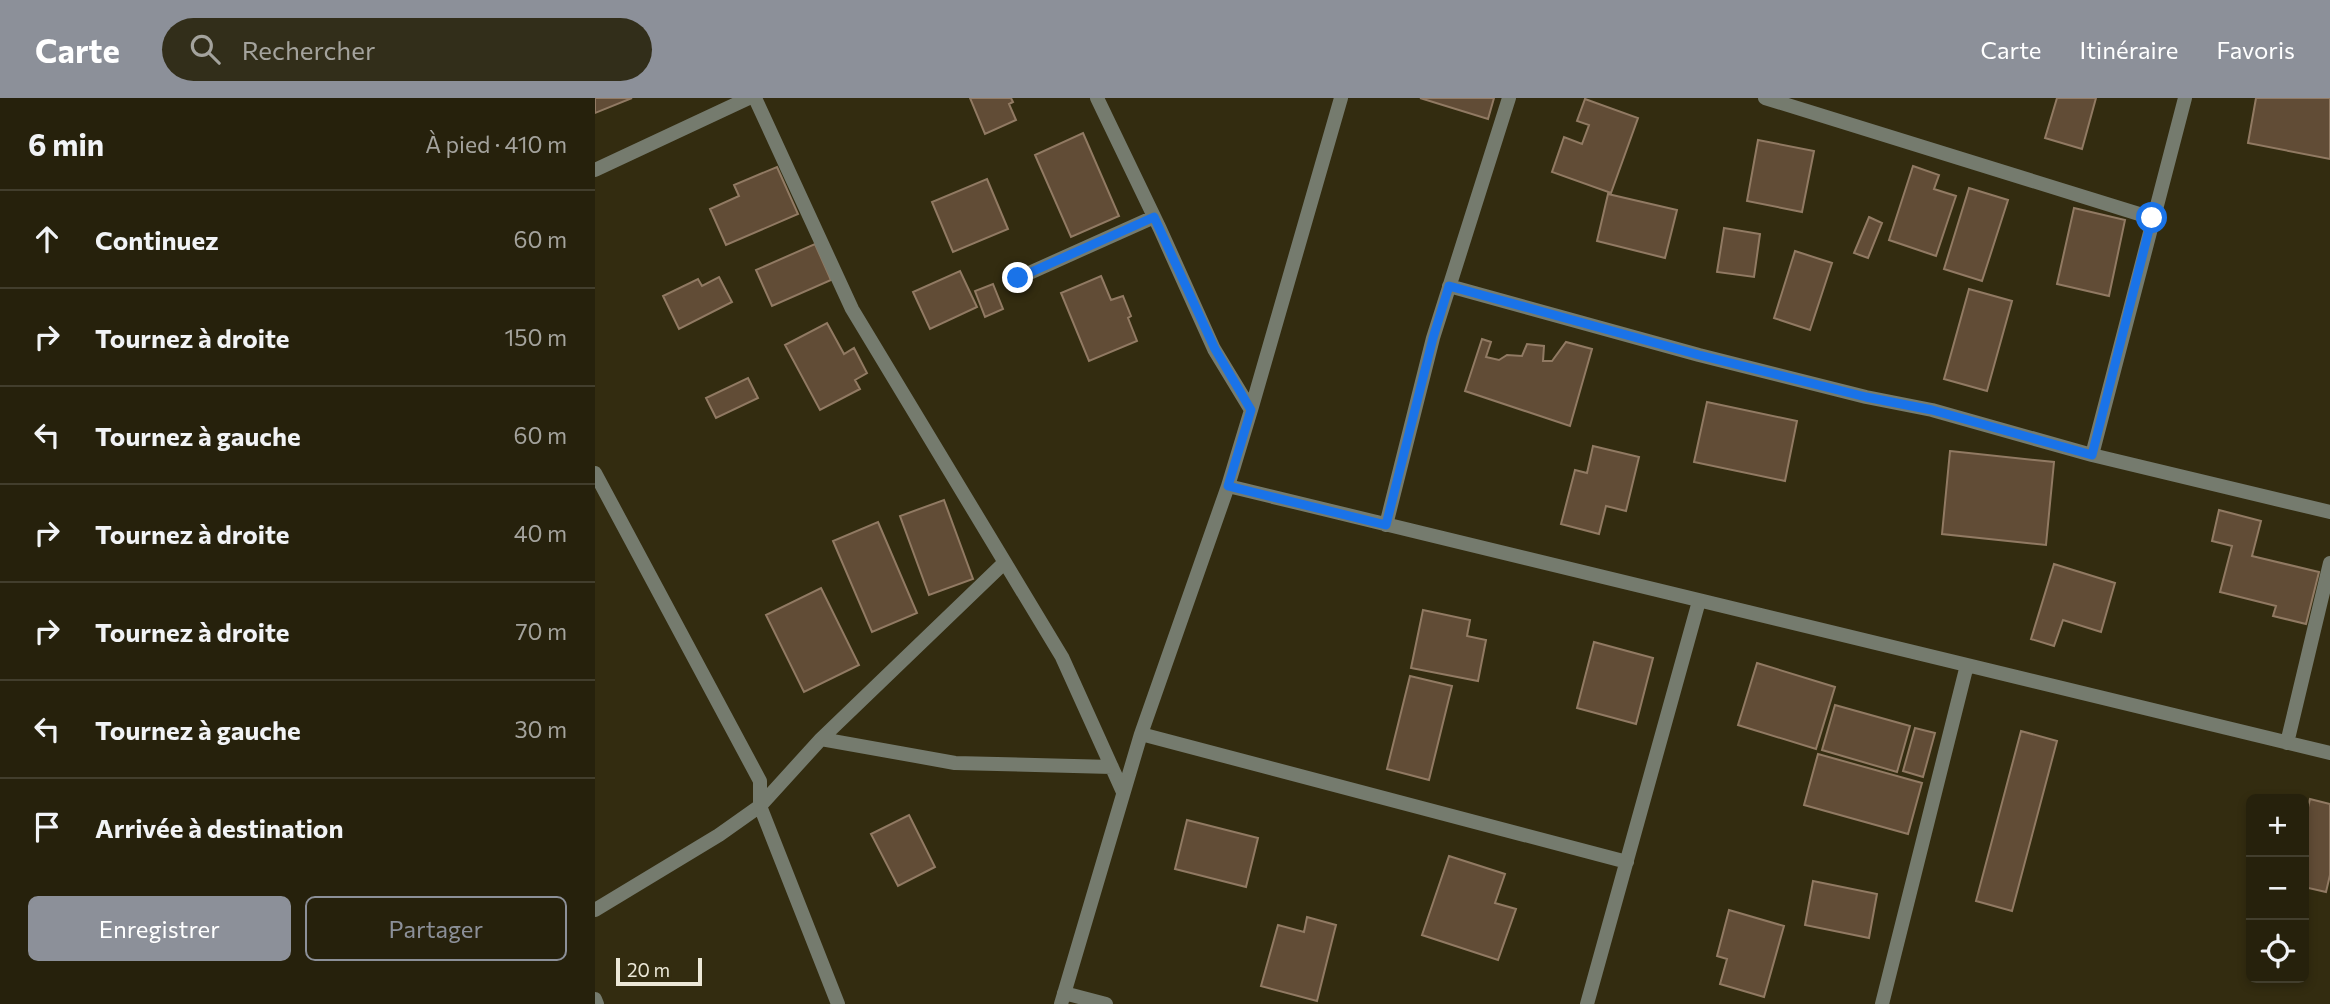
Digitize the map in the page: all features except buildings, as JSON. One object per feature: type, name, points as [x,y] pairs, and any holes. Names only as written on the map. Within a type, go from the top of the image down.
[{"type":"street","points":[[595,170],[749,98]]},
{"type":"street","points":[[755,98],[852,309],[1062,657],[1123,792]]},
{"type":"street","points":[[1097,98],[1215,349],[1251,410]]},
{"type":"street","points":[[1106,1004],[1062,999],[1140,734],[1228,486],[1342,98]]},
{"type":"street","points":[[1386,525],[1433,338],[1509,98]]},
{"type":"street","points":[[1765,98],[2152,218]]},
{"type":"street","points":[[2092,455],[2185,98]]},
{"type":"street","points":[[1018,278],[1154,217]]},
{"type":"street","points":[[1449,286],[1699,355],[1866,397],[1932,410],[2092,455],[2330,512]]},
{"type":"street","points":[[595,473],[760,781],[760,806],[838,1004]]},
{"type":"street","points":[[1228,486],[2330,753]]},
{"type":"street","points":[[595,911],[719,835],[760,806],[821,739],[1004,563]]},
{"type":"street","points":[[2287,743],[2330,563]]},
{"type":"street","points":[[1587,1004],[1699,601]]},
{"type":"street","points":[[1882,1004],[1967,666]]},
{"type":"street","points":[[1140,734],[1627,862]]},
{"type":"street","points":[[821,739],[955,763],[1112,768]]},
{"type":"route","points":[[1018,278],[1154,217],[1215,349],[1251,410],[1228,486],[1386,525],[1433,338],[1449,286],[1699,355],[1866,397],[1932,410],[2092,455],[2152,218]]}]
